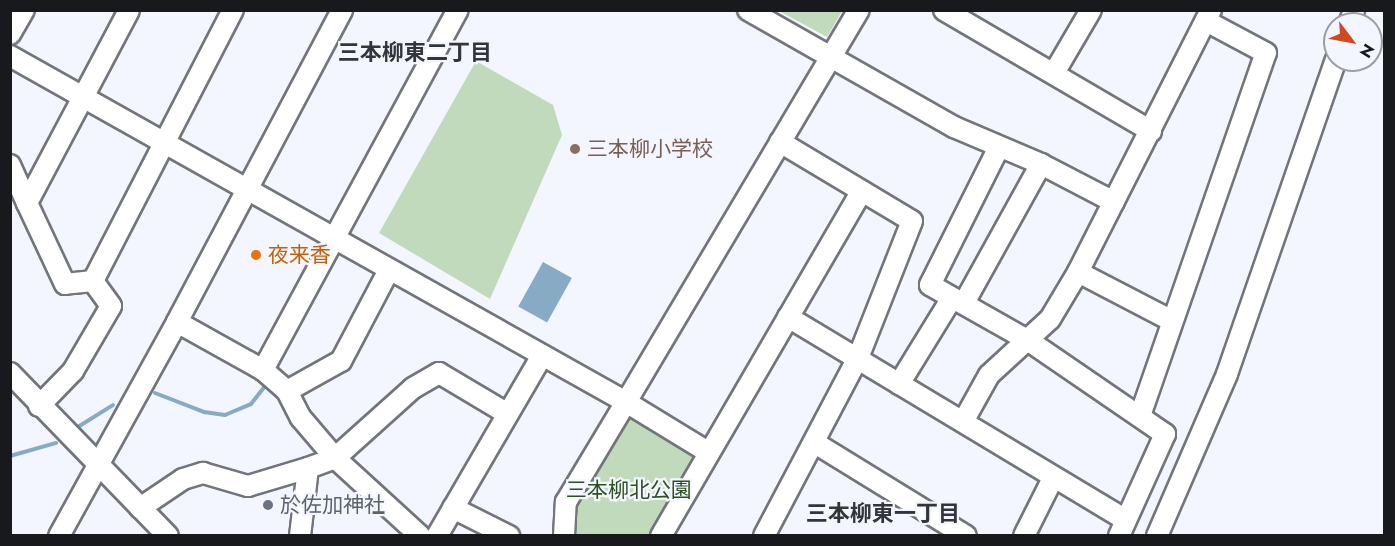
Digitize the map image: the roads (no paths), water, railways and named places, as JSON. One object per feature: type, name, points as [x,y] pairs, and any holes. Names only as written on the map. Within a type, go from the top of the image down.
[{"type":"street","points":[[10,34],[24,10]]},
{"type":"street","points":[[27,203],[129,10]]},
{"type":"street","points":[[93,281],[233,10]]},
{"type":"street","points":[[58,536],[177,322],[342,10]]},
{"type":"street","points":[[263,370],[458,10]]},
{"type":"street","points":[[748,10],[831,58],[998,148],[1041,164],[1114,202]]},
{"type":"street","points":[[564,536],[566,502],[859,10]]},
{"type":"street","points":[[944,10],[974,18],[1054,73],[1151,130]]},
{"type":"street","points":[[1054,73],[1091,10]]},
{"type":"street","points":[[964,420],[989,375],[1029,341],[1050,319],[1078,272],[1209,16],[1266,53],[1140,416]]},
{"type":"street","points":[[10,56],[541,357],[626,402],[708,452]]},
{"type":"street","points":[[1157,536],[1227,374],[1332,72]]},
{"type":"street","points":[[770,533],[858,358],[912,221],[780,142]]},
{"type":"street","points":[[789,317],[899,384],[964,420],[1053,478],[1122,528],[1165,434],[1029,341],[930,285],[998,148]]},
{"type":"street","points":[[899,384],[958,301],[1041,164]]},
{"type":"street","points":[[10,165],[65,284],[93,281]]},
{"type":"street","points":[[661,536],[862,191]]},
{"type":"street","points":[[287,391],[341,361],[389,270]]},
{"type":"street","points":[[1078,272],[1172,321]]},
{"type":"street","points":[[39,406],[73,371],[111,306],[93,281]]},
{"type":"street","points":[[177,322],[263,370],[287,391],[301,418],[335,458],[420,536]]},
{"type":"street","points":[[437,536],[506,413],[541,357]]},
{"type":"street","points":[[10,373],[17,393],[39,406],[168,536]]},
{"type":"street","points":[[140,508],[183,479],[203,473],[248,486],[335,458],[413,388],[439,373],[506,413]]},
{"type":"street","points":[[815,443],[966,536]]},
{"type":"street","points":[[300,536],[308,468]]},
{"type":"street","points":[[1024,536],[1053,478]]},
{"type":"street","points":[[453,508],[509,536]]},
{"type":"water","points":[[543,262],[572,278],[547,323],[518,307]]},
{"type":"waterway","points":[[274,370],[285,349]]},
{"type":"waterway","points":[[155,393],[204,412],[225,415],[251,404],[266,385]]},
{"type":"waterway","points":[[73,430],[113,405]]},
{"type":"waterway","points":[[10,456],[56,443]]},
{"type":"place","name":"三本柳小学校","points":[[575,149]]},
{"type":"place","name":"夜来香","points":[[256,255]]},
{"type":"place","name":"於佐加神社","points":[[268,505]]},
{"type":"district","name":"三本柳東二丁目","points":[[415,53]]},
{"type":"district","name":"三本柳東一丁目","points":[[883,514]]},
{"type":"park label","name":"三本柳北公園","points":[[629,490]]}]
